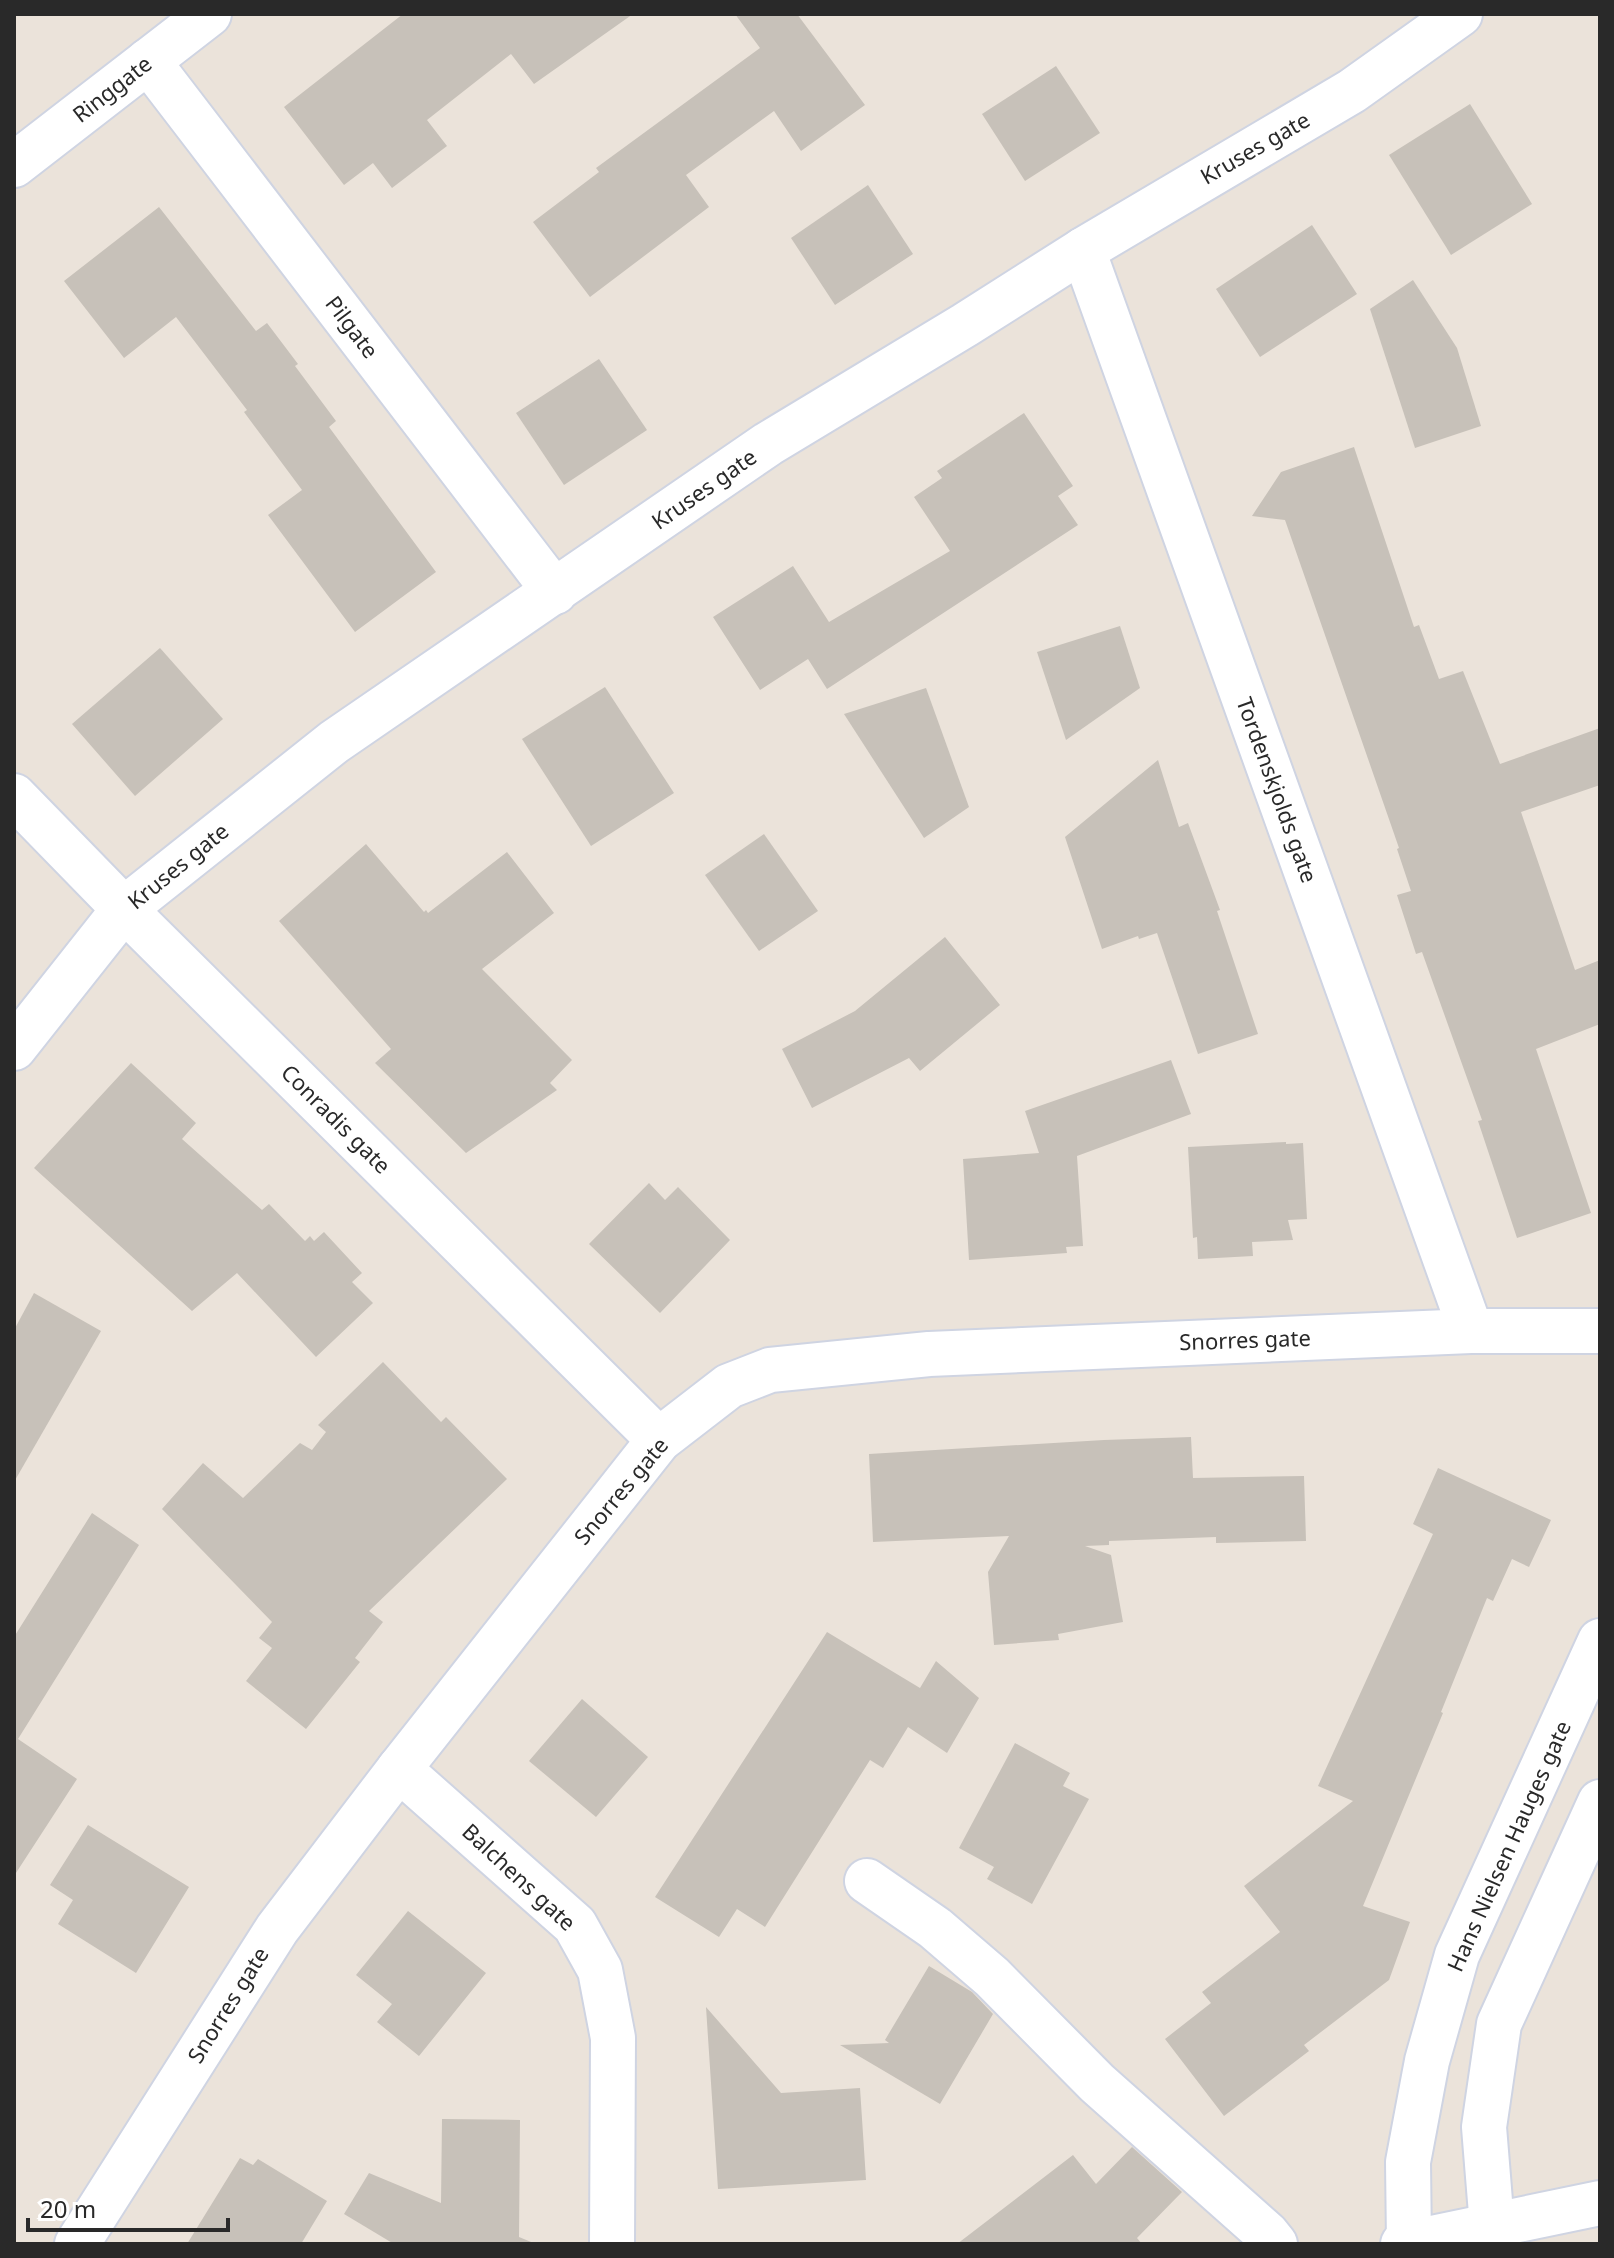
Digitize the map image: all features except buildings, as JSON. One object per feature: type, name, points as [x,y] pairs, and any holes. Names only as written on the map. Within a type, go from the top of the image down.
[{"type":"street","name":"Ringgate","points":[[14,165],[209,14]]},
{"type":"street","name":"Kruses gate","points":[[14,1048],[124,909],[334,742],[768,444],[1083,250],[1352,91],[1460,14]]},
{"type":"street","name":"Pilgate","points":[[148,61],[555,592]]},
{"type":"street","name":"Tordenskjolds gate","points":[[1083,250],[1471,1331]]},
{"type":"street","name":"Conradis gate","points":[[14,796],[659,1440]]},
{"type":"street","name":"Snorres gate","points":[[77,2244],[277,1929],[659,1440],[729,1386],[770,1370],[929,1354],[1471,1331],[1600,1331]]},
{"type":"street","name":"Hans Nielsen Hauges gate","points":[[1407,2243],[1408,2162],[1427,2061],[1457,1955],[1600,1641]]},
{"type":"street","name":"Balchens gate","points":[[399,1769],[575,1925],[600,1970],[613,2038],[612,2244]]},
{"type":"street","points":[[1494,2235],[1484,2127],[1499,2024],[1600,1802]]},
{"type":"street","points":[[867,1881],[935,1928],[992,1977],[1097,2083],[1275,2244]]},
{"type":"street","points":[[1407,2243],[1494,2235],[1600,2203]]}]
